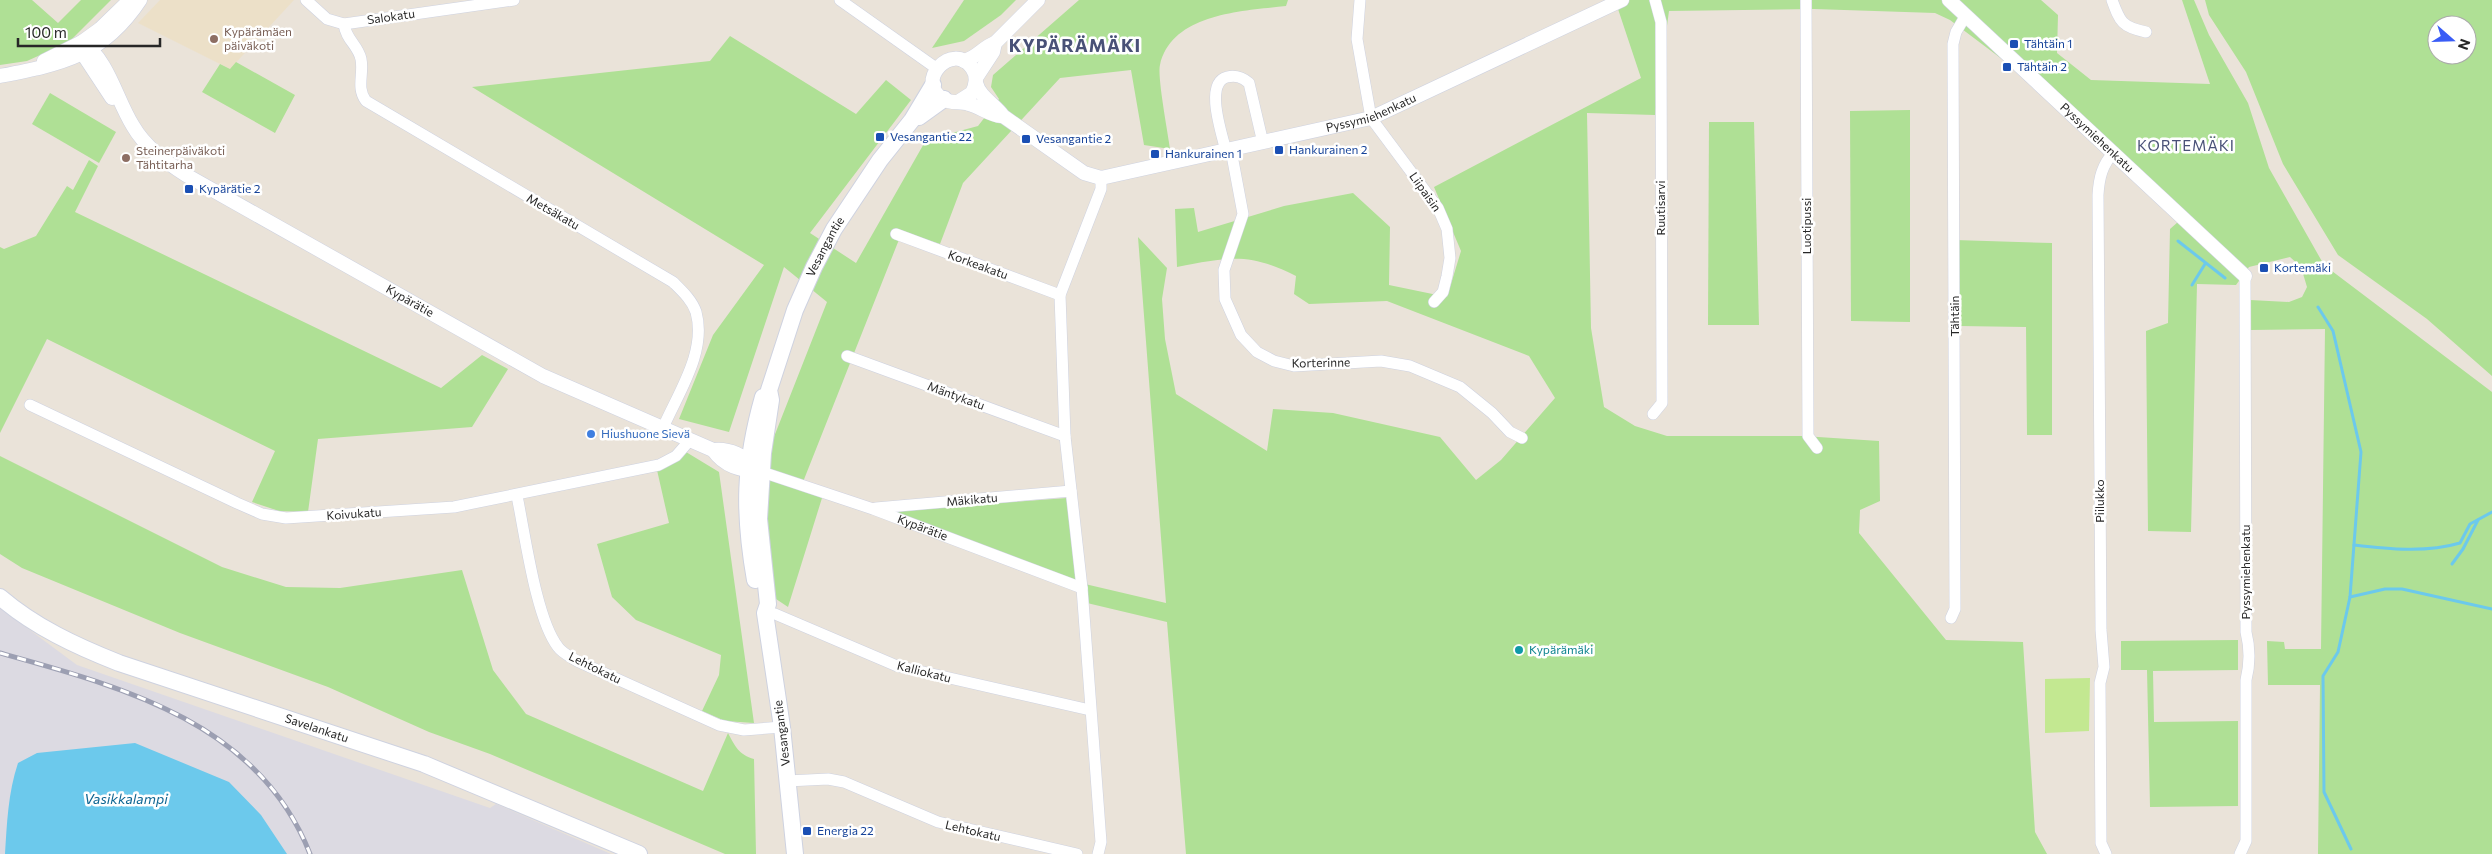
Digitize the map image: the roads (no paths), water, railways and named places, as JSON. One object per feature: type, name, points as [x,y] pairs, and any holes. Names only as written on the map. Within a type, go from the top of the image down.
[{"type":"main road","name":"Vesangantie","points":[[794,854],[782,727],[765,613],[768,604],[752,467],[771,400],[769,390],[795,310],[818,259],[853,198],[912,120],[933,85]]},
{"type":"main road","name":"Vesangantie","points":[[912,120],[951,100]]},
{"type":"main road","name":"Savelankatu","points":[[0,596],[35,624],[76,646],[119,663],[424,764],[638,854]]},
{"type":"street","points":[[86,48],[100,29],[130,0]]},
{"type":"street","points":[[0,76],[28,70],[86,48],[128,17],[140,0]]},
{"type":"street","points":[[306,0],[327,19],[344,24]]},
{"type":"street","name":"Salokatu","points":[[344,24],[514,0]]},
{"type":"street","points":[[840,0],[931,64],[952,59],[964,61],[972,59],[988,45],[995,43],[1038,0]]},
{"type":"street","points":[[1360,0],[1356,39],[1371,118]]},
{"type":"street","name":"Pyssymiehenkatu","points":[[1101,178],[1371,118],[1622,0]]},
{"type":"street","name":"Ruutisarvi","points":[[1653,414],[1662,403],[1661,22],[1655,0]]},
{"type":"street","name":"Luotipussi","points":[[1806,0],[1808,436],[1817,448]]},
{"type":"street","name":"Pyssymiehenkatu","points":[[1949,0],[2114,152],[2245,282],[2246,632],[2249,644],[2249,669],[2246,680],[2246,841],[2240,854]]},
{"type":"street","points":[[2112,0],[2120,21],[2127,27],[2146,32]]},
{"type":"street","name":"Tähtäin","points":[[1951,618],[1955,609],[1953,44],[1956,32],[1966,15]]},
{"type":"street","name":"Metsäkatu","points":[[344,24],[345,34],[361,58],[361,88],[366,101],[674,282],[687,296],[696,311],[699,331],[697,347],[663,428]]},
{"type":"street","points":[[951,100],[972,93],[976,81],[993,52],[995,43]]},
{"type":"street","name":"Kypärätie","points":[[86,48],[116,90],[128,118],[145,142],[161,158],[186,176],[502,354],[543,376],[713,450],[727,464],[752,467],[873,509],[1082,588]]},
{"type":"street","points":[[964,61],[973,70],[980,94],[999,110],[1003,116]]},
{"type":"street","points":[[931,64],[933,85],[951,100],[1003,116],[1084,173],[1101,178],[1101,189],[1060,295],[1065,436],[1082,588],[1101,842],[1098,854]]},
{"type":"street","name":"Korterinne","points":[[1263,143],[1249,82],[1240,76],[1230,76],[1221,79],[1217,84],[1214,95],[1243,214],[1224,270],[1225,299],[1240,335],[1257,352],[1274,361],[1294,366],[1381,361],[1410,366],[1460,387],[1492,413],[1510,432],[1522,438]]},
{"type":"street","name":"Liipaisin","points":[[1371,118],[1438,208],[1447,229],[1450,258],[1447,276],[1443,292],[1434,302]]},
{"type":"street","name":"Piilukko","points":[[2105,853],[2101,843],[2100,683],[2104,667],[2100,594],[2098,195],[2102,170],[2106,160],[2114,152]]},
{"type":"street","name":"Korkeakatu","points":[[896,234],[1060,295]]},
{"type":"street","name":"Mäntykatu","points":[[847,356],[1065,436]]},
{"type":"street","name":"Koivukatu","points":[[30,405],[262,514],[286,518],[454,508],[517,496],[659,464],[676,456],[690,440]]},
{"type":"street","name":"Mäkikatu","points":[[873,509],[1071,491]]},
{"type":"street","name":"Lehtokatu","points":[[517,496],[540,605],[548,631],[559,649],[576,661],[719,725],[744,730],[782,727]]},
{"type":"street","name":"Kalliokatu","points":[[765,613],[775,614],[897,666],[1090,710]]},
{"type":"street","name":"Lehtokatu","points":[[787,781],[828,779],[844,782],[938,822],[1076,854]]},
{"type":"water","name":"Vasikkalampi","points":[[135,743],[229,782],[261,815],[287,854],[5,854],[10,797],[18,763],[37,753]]},
{"type":"waterway","points":[[2178,241],[2225,278]]},
{"type":"waterway","points":[[2192,285],[2205,264]]},
{"type":"waterway","points":[[2318,307],[2333,331],[2361,452],[2350,597],[2338,652],[2323,676],[2324,792],[2351,849]]},
{"type":"waterway","points":[[2354,545],[2420,549],[2460,543],[2470,524],[2492,512]]},
{"type":"waterway","points":[[2452,564],[2463,549],[2478,520]]},
{"type":"waterway","points":[[2350,597],[2385,589],[2402,589],[2492,609]]},
{"type":"railway","points":[[0,653],[93,680],[139,697],[182,717],[222,742],[257,772],[287,809],[310,854]]},
{"type":"place","name":"Kypärämäen päiväkoti","points":[[214,39]]},
{"type":"place","name":"Tähtäin 1","points":[[2014,44]]},
{"type":"place","name":"Tähtäin 2","points":[[2007,67]]},
{"type":"place","name":"Vesangantie 22","points":[[880,137]]},
{"type":"place","name":"Vesangantie 2","points":[[1026,139]]},
{"type":"place","name":"Hankurainen 2","points":[[1279,150]]},
{"type":"place","name":"Hankurainen 1","points":[[1155,154]]},
{"type":"place","name":"Steinerpäiväkoti Tähtitarha","points":[[126,158]]},
{"type":"place","name":"Kypärätie 2","points":[[189,189]]},
{"type":"place","name":"Kortemäki","points":[[2264,268]]},
{"type":"place","name":"Hiushuone Sievä","points":[[591,434]]},
{"type":"place","name":"Kypärämäki","points":[[1519,650]]},
{"type":"place","name":"Energia 22","points":[[807,831]]},
{"type":"district","name":"KYPÄRÄMÄKI","points":[[1075,46]]},
{"type":"district","name":"KORTEMÄKI","points":[[2186,146]]}]
